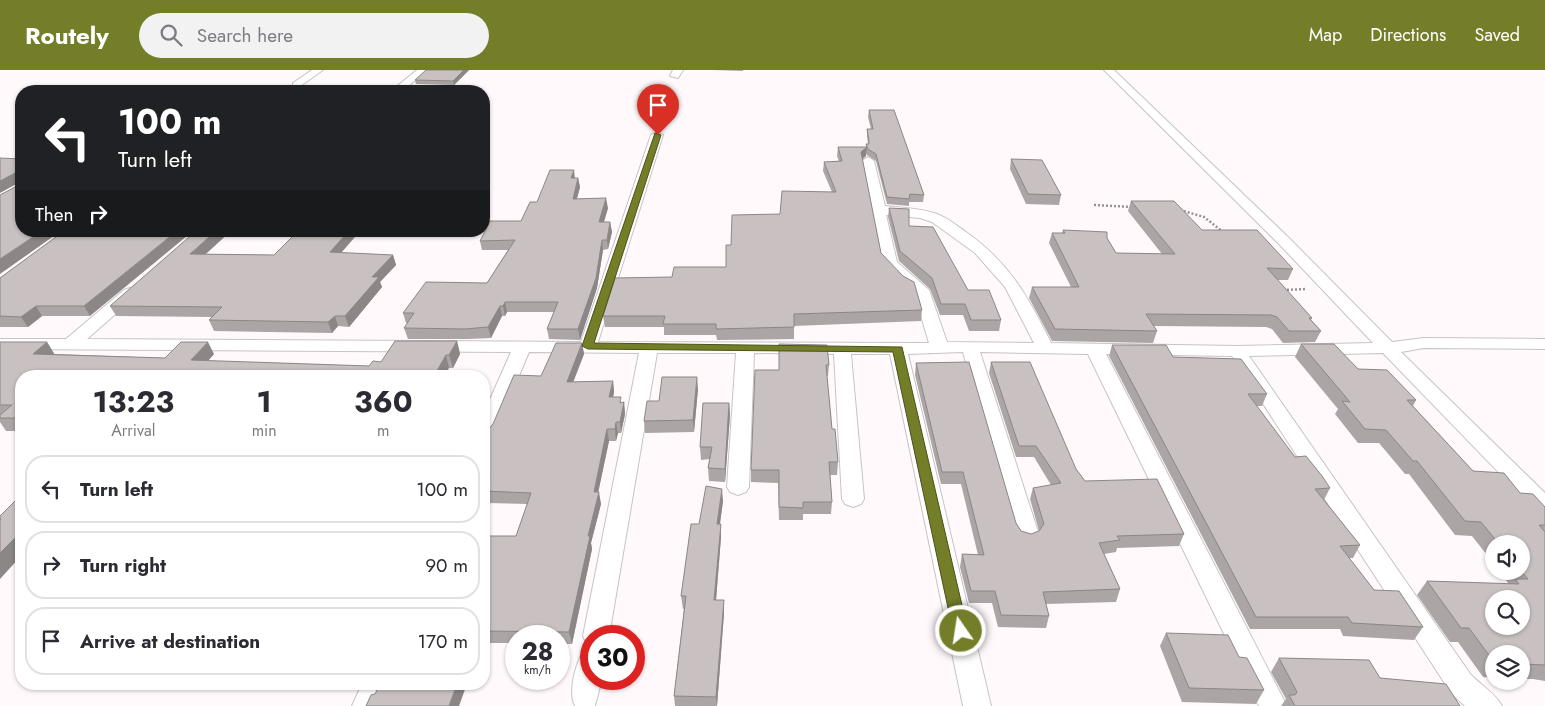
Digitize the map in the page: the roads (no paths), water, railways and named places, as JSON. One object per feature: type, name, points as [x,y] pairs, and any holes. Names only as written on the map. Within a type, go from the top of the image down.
[{"type":"street","points":[[296,85],[318,70]]},
{"type":"street","points":[[404,85],[423,70]]},
{"type":"street","points":[[1109,70],[1332,289],[1545,506]]},
{"type":"street","points":[[588,346],[658,135]]},
{"type":"street","points":[[868,161],[890,263],[909,282],[921,290],[940,349]]},
{"type":"street","points":[[879,210],[930,216],[954,229],[980,248],[1000,266],[1014,287],[1045,348]]},
{"type":"street","points":[[71,344],[145,280]]},
{"type":"street","points":[[0,344],[898,349],[970,347],[1237,351],[1388,348],[1424,342],[1545,344]]},
{"type":"street","points":[[490,421],[523,346]]},
{"type":"street","points":[[598,625],[649,347]]},
{"type":"street","points":[[970,347],[1027,534]]},
{"type":"street","points":[[738,487],[745,348]]},
{"type":"street","points":[[842,348],[853,499]]},
{"type":"street","points":[[898,349],[977,706]]},
{"type":"street","points":[[1094,349],[1273,706]]},
{"type":"street","points":[[1237,351],[1461,684],[1480,702],[1488,706]]},
{"type":"street","points":[[366,706],[373,690]]},
{"type":"street","points":[[585,698],[586,690]]}]
